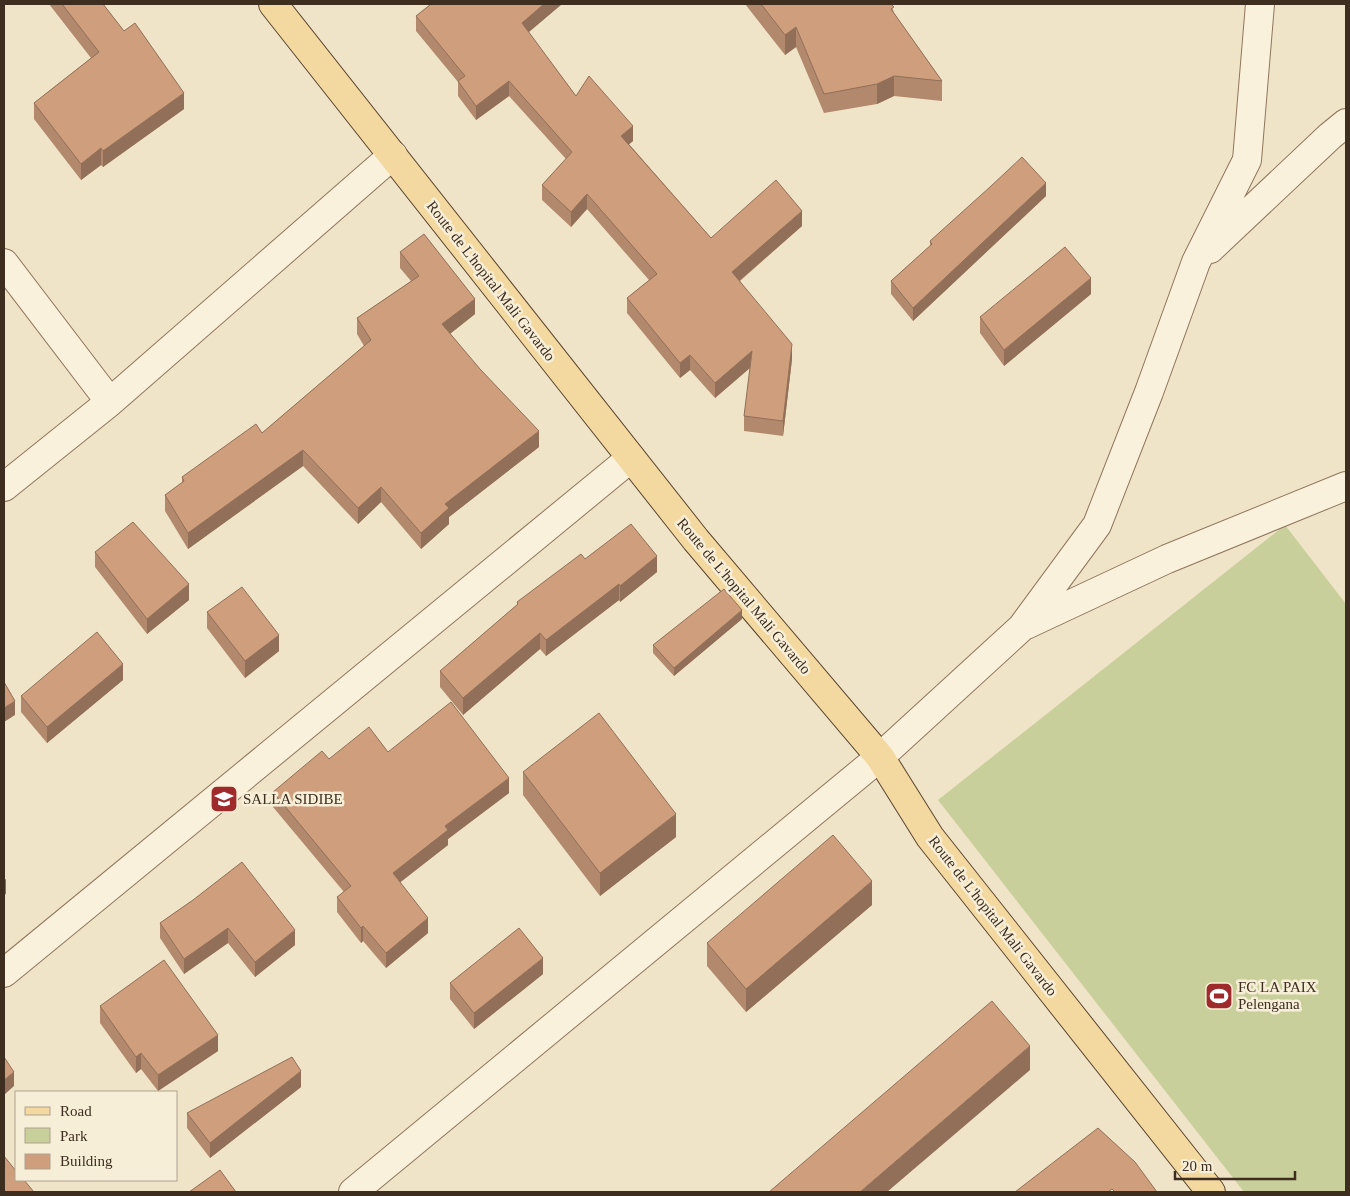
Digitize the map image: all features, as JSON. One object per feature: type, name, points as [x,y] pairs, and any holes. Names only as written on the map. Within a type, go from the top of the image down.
[{"type":"main road","name":"Route de L'hopital Mali Gavardo","points":[[273,4],[703,548],[880,757],[930,837],[1211,1192]]},
{"type":"street","points":[[353,1192],[880,757],[1022,627],[1097,525],[1149,392],[1196,262],[1247,160],[1260,4]]},
{"type":"street","points":[[1196,262],[1346,123]]},
{"type":"street","points":[[4,487],[110,402],[393,155]]},
{"type":"street","points":[[4,263],[110,402]]},
{"type":"street","points":[[4,973],[631,458]]},
{"type":"street","points":[[1022,627],[1167,559],[1346,486]]},
{"type":"green space","name":"FC LA PAIX Pelengana","points":[[1285,525],[1346,604],[1346,1192],[1244,1192],[938,800]]},
{"type":"building","points":[[62,4],[103,4],[124,31],[135,23],[184,93],[103,151],[101,148],[81,164],[34,103],[99,52]]},
{"type":"building","points":[[431,4],[544,4],[522,23],[576,96],[589,76],[633,126],[621,136],[711,238],[776,180],[802,211],[732,272],[792,344],[783,421],[744,416],[752,351],[715,383],[690,355],[680,363],[627,298],[657,274],[587,194],[571,212],[542,185],[572,152],[509,81],[476,106],[458,81],[465,76],[416,16]]},
{"type":"building","points":[[761,4],[891,4],[894,7],[891,9],[942,81],[894,76],[877,84],[824,94],[796,27],[785,35]]},
{"type":"building","points":[[1022,157],[1046,183],[913,308],[891,281],[932,244],[930,241]]},
{"type":"building","points":[[424,234],[475,299],[442,324],[480,369],[539,431],[445,504],[449,508],[421,533],[381,487],[358,508],[303,450],[188,533],[165,495],[184,481],[182,477],[256,424],[262,433],[371,340],[357,318],[419,276],[400,252]]},
{"type":"building","points":[[1065,247],[1091,278],[1004,350],[980,317]]},
{"type":"building","points":[[133,522],[189,584],[147,619],[95,552]]},
{"type":"building","points":[[631,524],[657,556],[620,586],[619,584],[546,640],[540,633],[463,698],[440,671],[518,604],[517,602],[581,554],[585,559]]},
{"type":"building","points":[[242,587],[279,635],[245,661],[207,612]]},
{"type":"building","points":[[724,589],[742,610],[674,668],[653,645]]},
{"type":"building","points":[[97,632],[123,664],[47,727],[21,696]]},
{"type":"building","points":[[4,682],[15,701],[4,708]]},
{"type":"building","points":[[451,702],[509,778],[445,826],[448,830],[393,873],[428,918],[386,953],[363,926],[361,928],[337,897],[351,886],[273,792],[322,751],[329,759],[369,727],[388,752]]},
{"type":"building","points":[[599,713],[676,814],[600,873],[523,772]]},
{"type":"building","points":[[833,835],[872,881],[746,989],[707,943]]},
{"type":"building","points":[[242,862],[295,930],[255,962],[228,928],[184,959],[160,923]]},
{"type":"building","points":[[519,928],[543,958],[474,1013],[450,983]]},
{"type":"building","points":[[164,960],[218,1035],[158,1075],[141,1053],[136,1057],[100,1006]]},
{"type":"building","points":[[992,1001],[1030,1046],[860,1192],[769,1192]]},
{"type":"building","points":[[4,1057],[14,1072],[4,1080]]},
{"type":"building","points":[[292,1057],[301,1071],[210,1143],[187,1113]]},
{"type":"building","points":[[1098,1128],[1135,1162],[1157,1192],[1115,1192],[1112,1189],[1108,1192],[1015,1192]]},
{"type":"building","points":[[4,1156],[15,1170],[15,1181],[25,1181],[34,1192],[4,1192]]},
{"type":"building","points":[[220,1170],[236,1192],[189,1192]]},
{"type":"place","name":"SALLA SIDIBE","points":[[224,799]]},
{"type":"place","name":"FC LA PAIX Pelengana","points":[[1219,996]]}]
